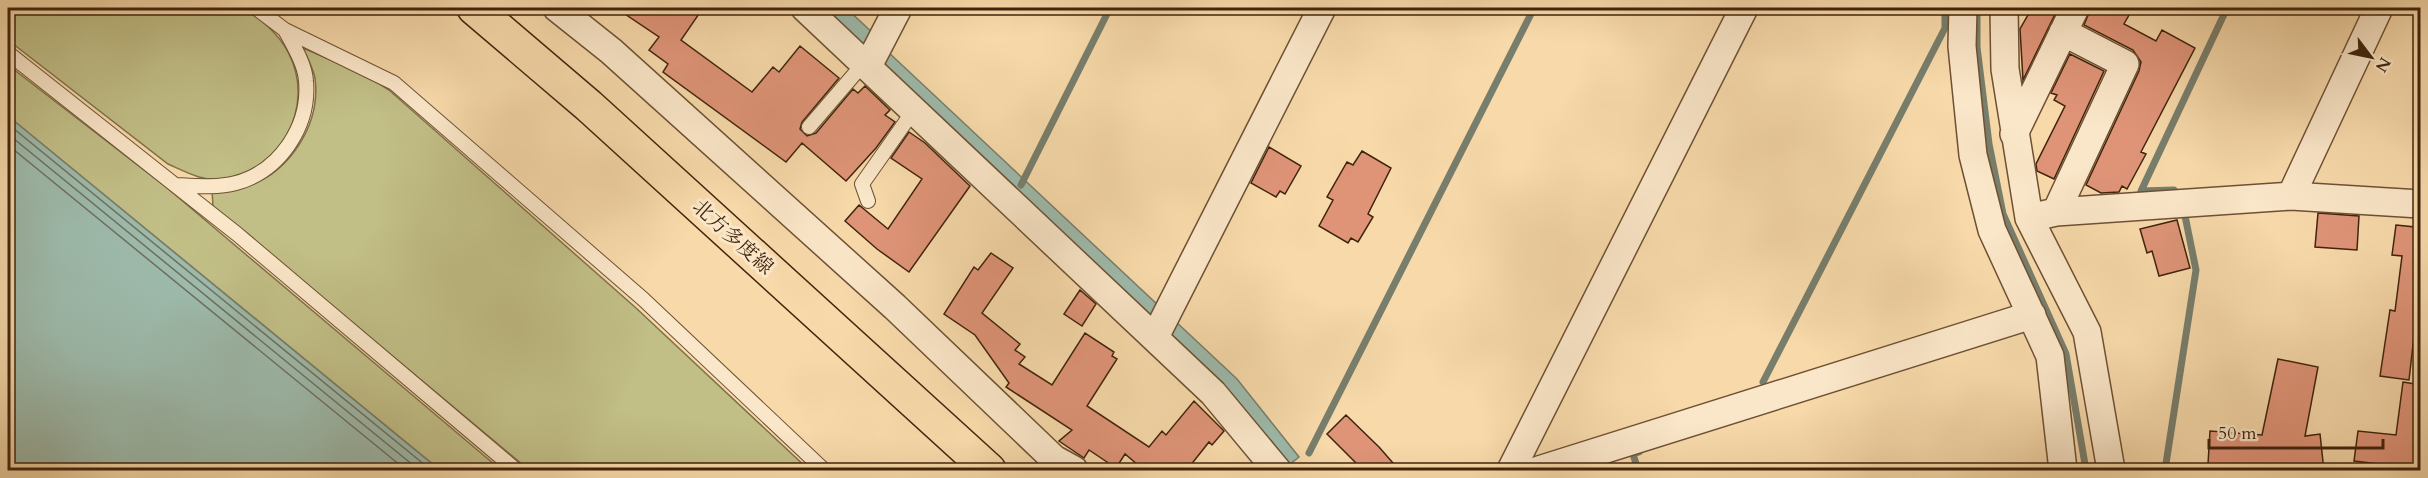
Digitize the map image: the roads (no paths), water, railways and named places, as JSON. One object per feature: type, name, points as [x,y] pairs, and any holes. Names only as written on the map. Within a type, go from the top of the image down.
[{"type":"main road","name":"北方多度線","points":[[474,8],[589,106],[989,471]]},
{"type":"street","points":[[557,8],[610,51],[895,307],[1054,459],[1074,471]]},
{"type":"street","points":[[805,8],[1213,393],[1277,471]]},
{"type":"street","points":[[866,65],[898,8]]},
{"type":"street","points":[[1155,337],[1322,8]]},
{"type":"street","points":[[1511,471],[1744,8]]},
{"type":"street","points":[[1963,8],[1962,46],[1973,155],[1992,230],[2050,356],[2063,471]]},
{"type":"street","points":[[2004,8],[2005,69],[2029,218],[2086,332],[2111,471]]},
{"type":"street","points":[[2014,134],[2075,8]]},
{"type":"street","points":[[2291,196],[2379,8]]},
{"type":"street","points":[[2056,212],[2125,64],[2063,32]]},
{"type":"street","points":[[2029,218],[2056,212],[2291,196],[2421,204]]},
{"type":"street","points":[[1539,471],[2032,315]]},
{"type":"lane","points":[[256,8],[285,30],[394,83],[643,299],[824,471]]},
{"type":"lane","points":[[176,185],[236,183],[261,172],[291,145],[302,119],[306,80],[285,30]]},
{"type":"lane","points":[[8,53],[176,185],[516,471]]},
{"type":"lane","points":[[809,127],[866,65]]},
{"type":"lane","points":[[868,201],[862,184],[914,110]]},
{"type":"water","points":[[822,8],[846,8],[877,37],[864,47]]},
{"type":"water","points":[[887,51],[1160,307],[1149,315],[881,63]]},
{"type":"water","points":[[8,116],[420,454],[440,470],[8,470]]},
{"type":"water","points":[[1173,319],[1237,379],[1299,457],[1289,465],[1231,393],[1166,331]]},
{"type":"waterway","points":[[1021,185],[1110,8]]},
{"type":"waterway","points":[[1309,453],[1534,8]]},
{"type":"waterway","points":[[1763,382],[1945,28],[1945,8]]},
{"type":"waterway","points":[[1977,8],[1977,47],[1989,144],[2003,214],[2066,354],[2086,470]]},
{"type":"waterway","points":[[2177,193],[2174,190],[2141,191],[2227,8]]},
{"type":"waterway","points":[[2165,470],[2196,270],[2184,211]]},
{"type":"waterway","points":[[1638,470],[1633,454],[1639,452]]}]
